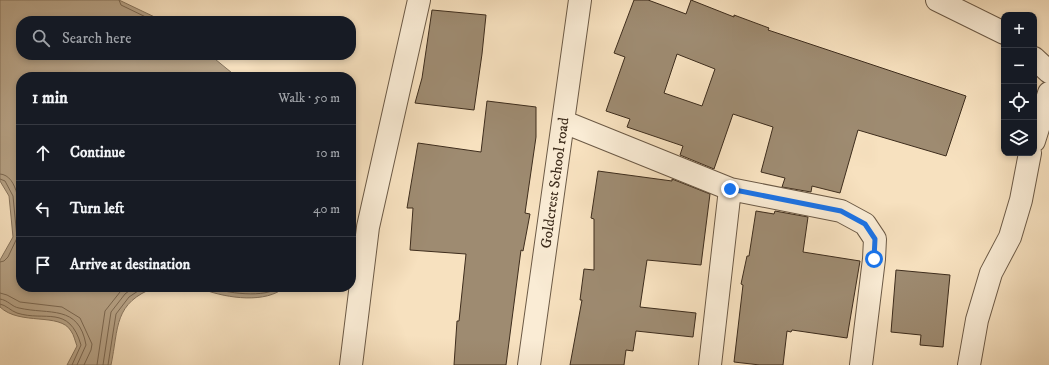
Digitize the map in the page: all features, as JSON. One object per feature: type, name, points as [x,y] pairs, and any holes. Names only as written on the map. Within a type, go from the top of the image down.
[{"type":"street","points":[[352,365],[368,227],[419,0]]},
{"type":"street","name":"Goldcrest School road","points":[[529,365],[580,0]]},
{"type":"street","points":[[937,0],[1001,32]]},
{"type":"street","points":[[1037,61],[1049,72]]},
{"type":"street","points":[[1037,131],[1049,93]]},
{"type":"street","points":[[564,122],[730,189],[841,211],[865,224],[875,239],[874,259],[861,365]]},
{"type":"street","points":[[969,365],[977,320],[991,273],[1010,237],[1021,200],[1029,156]]},
{"type":"street","points":[[710,365],[730,189]]},
{"type":"water","points":[[0,0],[119,0],[153,16],[16,16],[16,60],[216,60],[231,72],[16,72],[16,292],[144,292],[132,301],[120,318],[111,365],[67,365],[77,346],[74,336],[66,325],[49,320],[18,316],[8,313],[0,307],[0,260],[13,237],[9,196],[0,181]]},
{"type":"water","points":[[211,292],[277,292],[268,296],[257,298],[235,297]]},
{"type":"building","points":[[634,0],[648,0],[686,14],[691,0],[734,17],[734,15],[769,28],[768,30],[966,96],[946,156],[858,130],[840,193],[812,186],[811,192],[782,187],[785,178],[761,172],[773,127],[733,114],[714,169],[680,155],[683,146],[627,127],[630,119],[606,111],[625,57],[614,53]],"holes":[[[677,54],[715,69],[702,106],[664,93]]]},
{"type":"building","points":[[432,10],[486,15],[474,110],[415,103],[422,78]]},
{"type":"building","points":[[487,101],[536,107],[536,137],[525,213],[530,214],[523,251],[521,250],[506,365],[454,365],[457,321],[459,321],[466,254],[410,250],[413,208],[407,208],[418,143],[481,152]]},
{"type":"building","points":[[598,171],[672,181],[672,179],[710,194],[701,265],[647,260],[640,307],[696,313],[693,337],[636,331],[633,351],[626,350],[624,365],[570,365],[582,300],[580,300],[584,269],[594,270],[594,219],[591,218]]},
{"type":"building","points":[[756,211],[774,214],[775,211],[808,217],[803,252],[860,261],[847,338],[792,330],[791,332],[787,331],[783,365],[760,365],[734,362],[743,285],[741,284],[747,256],[749,256]]},
{"type":"building","points":[[896,270],[950,275],[943,347],[920,345],[921,335],[891,332]]},
{"type":"route","points":[[730,189],[841,211],[865,224],[875,239],[874,259]]}]
